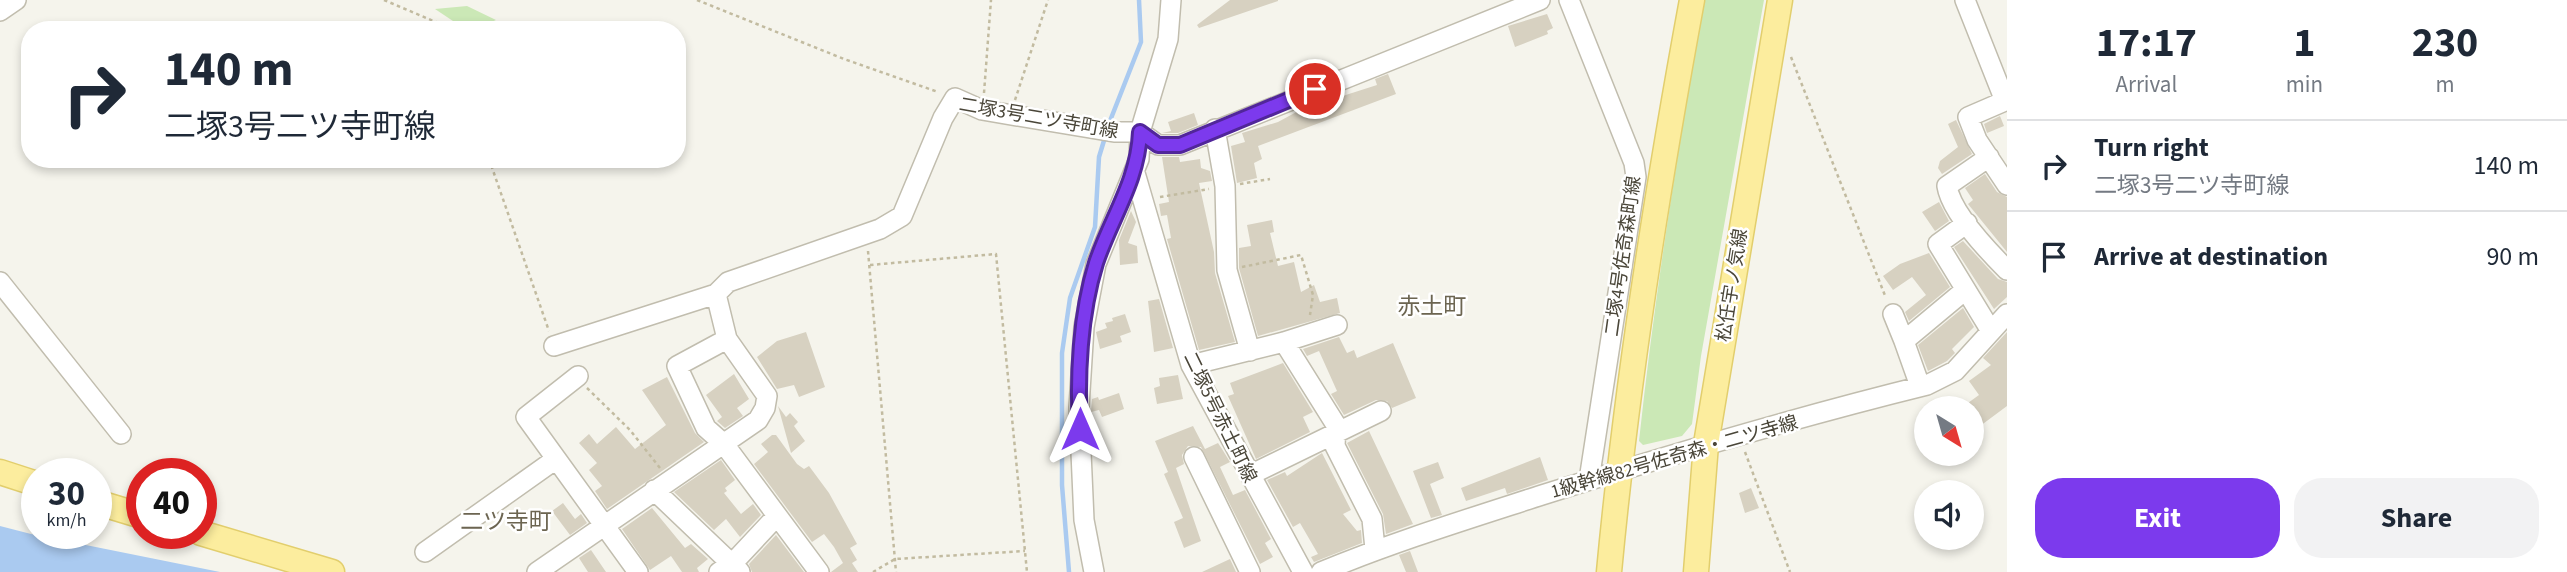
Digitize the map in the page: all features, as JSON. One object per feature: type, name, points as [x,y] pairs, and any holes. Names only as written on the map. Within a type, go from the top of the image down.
[{"type":"main road","points":[[1609,572],[1618,471],[1659,179],[1692,0]]},
{"type":"main road","name":"松任宇ノ気線","points":[[1696,572],[1706,444],[1780,0]]},
{"type":"main road","points":[[0,472],[21,479]]},
{"type":"main road","points":[[217,538],[332,572]]},
{"type":"street","points":[[0,12],[16,0]]},
{"type":"street","points":[[1094,572],[1084,520],[1079,407],[1084,327],[1096,264],[1135,173],[1140,132],[1168,39],[1171,0]]},
{"type":"street","name":"二塚3号二ツ寺町線","points":[[554,346],[716,294],[728,282],[866,234],[902,216],[943,118],[955,98],[982,110],[1105,131],[1140,132],[1158,145],[1180,145],[1540,0]]},
{"type":"street","name":"二塚4号佐奇森町線","points":[[1569,0],[1634,163],[1636,177],[1589,480]]},
{"type":"street","points":[[1965,0],[2005,101],[1968,117],[1977,141],[2007,185]]},
{"type":"street","points":[[1215,129],[1225,186],[1227,270],[1250,351]]},
{"type":"street","points":[[1989,157],[1947,187],[1949,196],[1967,223],[2007,270]]},
{"type":"street","points":[[1634,163],[1659,179]]},
{"type":"street","name":"二塚5号赤土町線","points":[[1135,173],[1191,365],[1303,572]]},
{"type":"street","points":[[1967,223],[1938,244],[1964,291],[2000,328]]},
{"type":"street","points":[[0,282],[121,434]]},
{"type":"street","points":[[1904,341],[1964,291]]},
{"type":"street","points":[[537,572],[758,420],[765,408],[767,396],[727,339],[716,294]]},
{"type":"street","points":[[1893,314],[1920,386]]},
{"type":"street","points":[[1191,365],[1284,342],[1307,332],[1337,325]]},
{"type":"street","name":"1級幹線82号佐奇森・二ツ寺線","points":[[1321,572],[1376,549],[1589,480],[1706,444],[1920,386],[1955,371],[2000,328]]},
{"type":"street","points":[[727,339],[677,366],[706,428],[724,444],[775,517],[819,572]]},
{"type":"street","points":[[1284,342],[1336,425],[1335,446],[1372,519],[1376,549]]},
{"type":"street","points":[[578,376],[526,417],[638,572]]},
{"type":"street","points":[[1250,475],[1381,411]]},
{"type":"street","points":[[1194,457],[1250,572]]},
{"type":"street","points":[[425,552],[555,458]]},
{"type":"street","points":[[661,485],[730,569],[775,517]]},
{"type":"path","points":[[384,0],[433,21]]},
{"type":"path","points":[[697,0],[821,50],[955,98]]},
{"type":"path","points":[[982,110],[991,0]]},
{"type":"path","points":[[1011,115],[1024,66],[1048,0]]},
{"type":"path","points":[[1775,25],[1804,83],[1893,314]]},
{"type":"path","points":[[492,168],[554,346]]},
{"type":"path","points":[[1143,199],[1270,179]]},
{"type":"path","points":[[866,234],[896,572]]},
{"type":"path","points":[[870,264],[996,254],[1027,572]]},
{"type":"path","points":[[1227,270],[1301,255],[1313,295],[1307,332]]},
{"type":"path","points":[[578,376],[630,430],[661,485]]},
{"type":"path","points":[[1738,436],[1790,572]]},
{"type":"path","points":[[873,572],[895,559],[1025,551]]},
{"type":"green space","points":[[1704,0],[1764,0],[1701,356],[1692,424],[1682,436],[1643,445],[1639,441],[1660,275]]},
{"type":"green space","points":[[467,6],[496,20],[453,21],[435,9]]},
{"type":"water","points":[[0,526],[21,531],[21,549],[106,549],[220,572],[0,572]]},
{"type":"building","points":[[1230,0],[1278,1],[1199,28],[1197,25]]},
{"type":"building","points":[[1547,14],[1553,28],[1547,31],[1548,34],[1515,47],[1508,26]]},
{"type":"building","points":[[1388,74],[1396,94],[1258,146],[1262,159],[1254,163],[1257,178],[1237,183],[1231,146],[1245,142],[1242,133],[1278,122],[1302,109],[1377,85],[1375,79]]},
{"type":"building","points":[[1194,113],[1198,125],[1178,133],[1162,133],[1171,131],[1168,122]]},
{"type":"building","points":[[2000,116],[2004,126],[1987,133],[1984,124]]},
{"type":"building","points":[[1956,120],[1972,154],[1942,174],[1938,168],[1940,161],[1958,147],[1948,124]]},
{"type":"building","points":[[1162,157],[1179,157],[1180,162],[1200,159],[1201,168],[1210,171],[1212,181],[1199,183],[1214,252],[1215,273],[1235,342],[1199,350],[1167,239],[1171,238],[1167,215],[1161,216],[1159,204],[1169,202]]},
{"type":"building","points":[[1985,174],[1997,192],[2007,197],[2007,252],[1968,204],[1973,200],[1965,188]]},
{"type":"building","points":[[1939,202],[1949,221],[1935,231],[1922,212]]},
{"type":"building","points":[[1131,211],[1136,222],[1128,243],[1137,246],[1138,263],[1120,265],[1119,240]]},
{"type":"building","points":[[1272,220],[1274,232],[1270,233],[1278,266],[1294,262],[1301,292],[1314,285],[1320,302],[1337,298],[1340,313],[1258,336],[1239,268],[1239,248],[1251,246],[1247,225]]},
{"type":"building","points":[[1963,241],[1998,279],[2007,282],[2007,297],[1994,309],[1954,247]]},
{"type":"building","points":[[1929,253],[1950,287],[1909,321],[1905,312],[1926,295],[1912,277],[1893,290],[1883,276],[1900,264]]},
{"type":"building","points":[[1159,299],[1173,348],[1154,352],[1148,301]]},
{"type":"building","points":[[1963,308],[1974,327],[1952,349],[1955,353],[1947,361],[1928,371],[1918,345]]},
{"type":"building","points":[[1125,314],[1131,332],[1120,336],[1122,342],[1100,349],[1096,332],[1107,328],[1105,323],[1113,321],[1112,318]]},
{"type":"building","points":[[806,332],[825,387],[799,397],[794,385],[777,389],[757,357],[777,341]]},
{"type":"building","points":[[2007,332],[2007,406],[1984,423],[1984,396],[1978,396],[1969,381],[1991,365],[1983,358]]},
{"type":"building","points":[[1339,337],[1347,353],[1354,350],[1357,358],[1393,343],[1416,398],[1392,408],[1387,401],[1376,400],[1344,415],[1331,394],[1337,391],[1319,351],[1307,356],[1303,349]]},
{"type":"building","points":[[1283,363],[1313,412],[1303,417],[1310,432],[1256,459],[1228,396],[1234,394],[1230,383]]},
{"type":"building","points":[[734,374],[749,399],[737,408],[743,416],[725,428],[717,421],[722,417],[706,395]]},
{"type":"building","points":[[1178,375],[1183,399],[1157,404],[1154,388],[1160,386],[1159,378]]},
{"type":"building","points":[[667,377],[695,433],[704,442],[607,509],[595,491],[602,486],[589,470],[597,463],[579,443],[589,434],[597,444],[616,427],[635,449],[666,425],[642,390]]},
{"type":"building","points":[[1119,393],[1124,409],[1102,417],[1099,410],[1091,412],[1092,399],[1098,397],[1099,400]]},
{"type":"building","points":[[778,406],[786,417],[790,413],[798,422],[794,426],[805,441],[791,453]]},
{"type":"building","points":[[1193,426],[1205,449],[1218,443],[1230,462],[1220,467],[1233,495],[1245,490],[1271,539],[1265,543],[1273,557],[1260,564],[1201,447],[1188,446],[1182,455],[1184,464],[1168,472],[1155,441]]},
{"type":"building","points":[[1369,431],[1413,524],[1386,534],[1383,514],[1347,443]]},
{"type":"building","points":[[776,435],[797,464],[804,469],[809,466],[829,493],[857,544],[850,548],[857,560],[852,563],[858,572],[831,572],[843,563],[834,547],[824,534],[812,542],[754,464],[768,452],[761,444]]},
{"type":"building","points":[[1322,453],[1351,510],[1343,514],[1357,531],[1361,530],[1362,543],[1314,562],[1311,557],[1318,554],[1300,523],[1293,527],[1267,480],[1285,472],[1287,476]]},
{"type":"building","points":[[1540,457],[1548,480],[1507,494],[1505,488],[1466,501],[1461,488]]},
{"type":"building","points":[[721,460],[735,480],[725,488],[727,491],[724,493],[741,514],[753,504],[761,515],[740,537],[726,519],[714,530],[674,492]]},
{"type":"building","points":[[1438,462],[1444,478],[1430,484],[1442,515],[1431,518],[1413,471]]},
{"type":"building","points":[[1176,468],[1201,541],[1184,548],[1174,522],[1183,518],[1164,474]]},
{"type":"building","points":[[1751,488],[1759,508],[1745,513],[1739,493]]},
{"type":"building","points":[[563,503],[575,519],[581,514],[587,523],[570,535],[552,511]]},
{"type":"building","points":[[652,508],[685,548],[691,544],[708,559],[697,568],[699,572],[682,572],[671,556],[650,570],[622,529]]},
{"type":"building","points":[[776,535],[804,572],[752,572],[749,564]]},
{"type":"building","points":[[591,550],[606,572],[588,572],[579,558]]},
{"type":"building","points":[[1410,551],[1418,572],[1406,572],[1399,555]]},
{"type":"building","points":[[1230,559],[1236,572],[1202,572]]},
{"type":"waterway","points":[[1108,126],[1141,42],[1139,0]]},
{"type":"waterway","points":[[1069,572],[1062,485],[1062,353],[1070,298],[1095,227],[1099,157],[1106,134]]},
{"type":"district","name":"赤土町","points":[[1432,306]]},
{"type":"district","name":"二ツ寺町","points":[[506,521]]},
{"type":"route","points":[[1080,429],[1084,327],[1096,264],[1135,173],[1139,159],[1140,132],[1158,145],[1180,145],[1315,89]]}]
